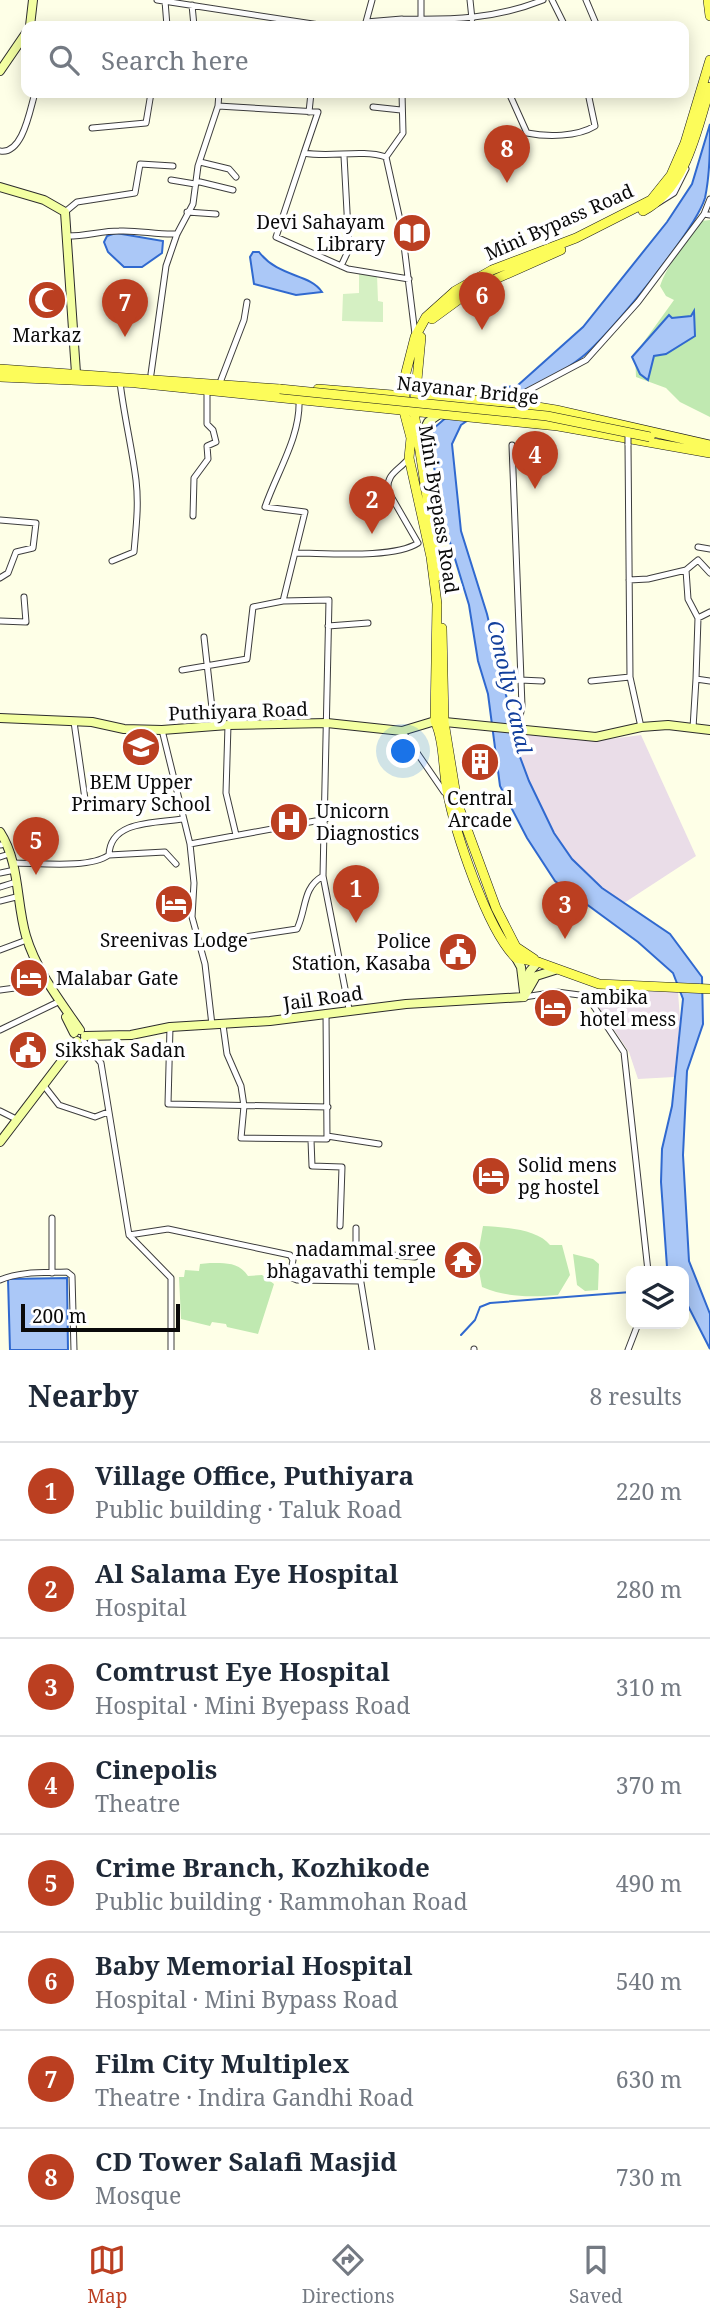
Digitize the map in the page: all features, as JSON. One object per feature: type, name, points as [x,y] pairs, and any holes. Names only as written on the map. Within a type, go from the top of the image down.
[{"type":"main road","points":[[708,0],[710,16]]},
{"type":"main road","name":"Mini Bypass Road","points":[[632,213],[651,200],[671,175],[685,143],[710,60]]},
{"type":"main road","name":"Mini Bypass Road","points":[[410,396],[402,383],[417,339],[438,314],[493,274],[658,203],[683,167],[710,87]]},
{"type":"main road","name":"Mini Bypass Road","points":[[409,411],[417,339]]},
{"type":"main road","points":[[0,369],[76,373],[439,416],[526,423],[710,449]]},
{"type":"main road","points":[[0,377],[120,382],[151,374],[380,394],[517,399],[531,406],[710,449]]},
{"type":"main road","name":"Nayanar Bridge","points":[[135,380],[186,381],[280,389],[547,416],[710,449]]},
{"type":"main road","points":[[380,394],[402,383]]},
{"type":"main road","name":"Mini Byepass Road","points":[[410,396],[409,458],[431,557],[437,604],[439,722],[449,803],[498,936],[516,958]]},
{"type":"main road","points":[[526,423],[537,414],[531,406]]},
{"type":"main road","points":[[409,411],[419,439],[438,556],[439,722],[457,802],[496,908],[516,947],[555,970],[599,984],[710,989]]},
{"type":"main road","points":[[516,958],[538,962]]},
{"type":"street","points":[[33,0],[34,21]]},
{"type":"street","points":[[157,0],[294,21]]},
{"type":"street","points":[[366,21],[372,0]]},
{"type":"street","points":[[421,0],[421,19]]},
{"type":"street","points":[[470,0],[472,19]]},
{"type":"street","points":[[412,21],[472,19],[499,15],[543,0]]},
{"type":"street","points":[[552,0],[562,21]]},
{"type":"street","points":[[586,0],[595,21]]},
{"type":"street","points":[[165,1],[167,21]]},
{"type":"street","points":[[192,5],[194,21]]},
{"type":"street","points":[[0,71],[21,40]]},
{"type":"street","points":[[0,151],[5,153],[17,144],[33,98]]},
{"type":"street","points":[[92,128],[146,123],[150,98]]},
{"type":"street","points":[[151,374],[166,266],[177,234],[193,204],[200,162],[219,98]]},
{"type":"street","points":[[309,112],[310,98]]},
{"type":"street","points":[[402,98],[403,133],[386,157],[409,279],[417,339]]},
{"type":"street","points":[[511,98],[527,133],[544,137],[588,130],[595,126],[589,98]]},
{"type":"street","points":[[218,106],[318,112],[276,237],[341,266],[409,279]]},
{"type":"street","points":[[373,107],[401,110]]},
{"type":"street","points":[[304,153],[344,156],[376,154],[386,157]]},
{"type":"street","points":[[341,266],[349,249],[344,156]]},
{"type":"street","points":[[200,162],[229,169],[236,177]]},
{"type":"street","points":[[65,212],[77,202],[135,193],[140,164],[173,166]]},
{"type":"street","points":[[171,180],[233,190]]},
{"type":"street","points":[[0,187],[44,200],[65,212]]},
{"type":"street","points":[[517,399],[586,360],[638,302],[707,214],[710,199]]},
{"type":"street","points":[[65,212],[76,373]]},
{"type":"street","points":[[187,212],[216,214]]},
{"type":"street","points":[[68,236],[99,235],[116,230],[155,236],[177,234]]},
{"type":"street","points":[[221,380],[244,320],[247,303]]},
{"type":"street","points":[[112,561],[134,552],[138,515],[136,478],[125,427],[120,382]]},
{"type":"street","points":[[193,516],[194,478],[208,459],[208,446],[216,442],[213,430],[207,424],[207,390]]},
{"type":"street","points":[[283,601],[305,512],[265,507],[276,475],[291,446],[291,434],[300,421],[299,399]]},
{"type":"street","points":[[419,439],[428,422],[439,416]]},
{"type":"street","points":[[628,439],[630,677],[641,727]]},
{"type":"street","points":[[512,445],[522,706],[518,727]]},
{"type":"street","points":[[295,553],[384,551],[409,549],[418,544],[388,491],[387,484],[391,473],[409,458]]},
{"type":"street","points":[[0,520],[36,523],[33,548],[16,552],[8,573],[0,578]]},
{"type":"street","points":[[698,547],[710,549]]},
{"type":"street","points":[[629,580],[686,570],[698,560],[710,573]]},
{"type":"street","points":[[686,570],[688,599],[698,618],[693,728]]},
{"type":"street","points":[[0,621],[26,622],[24,597]]},
{"type":"street","points":[[182,670],[247,659],[253,607],[283,601],[329,600],[323,876],[349,1009]]},
{"type":"street","points":[[698,618],[710,612]]},
{"type":"street","points":[[328,626],[368,623]]},
{"type":"street","points":[[204,637],[214,726]]},
{"type":"street","points":[[591,681],[630,677]]},
{"type":"street","points":[[696,679],[710,681]]},
{"type":"street","points":[[520,680],[542,681]]},
{"type":"street","name":"Puthiyara Road","points":[[0,720],[74,722],[124,729],[162,730],[228,725],[327,723],[402,731],[439,722]]},
{"type":"street","points":[[74,722],[86,806]]},
{"type":"street","points":[[439,722],[488,728],[518,727],[559,736],[596,737],[641,727],[668,725],[710,730]]},
{"type":"street","points":[[228,725],[226,793],[236,835]]},
{"type":"street","points":[[162,730],[190,844],[194,883],[192,917],[205,964],[212,1026]]},
{"type":"street","points":[[402,731],[440,783],[449,803]]},
{"type":"street","points":[[109,855],[110,841],[114,834],[137,825],[183,819]]},
{"type":"street","points":[[190,844],[326,819]]},
{"type":"street","points":[[0,832],[3,850],[12,867],[26,936],[35,960],[80,1036]]},
{"type":"street","points":[[0,873],[12,867],[82,863],[102,860],[109,855],[165,852],[176,864]]},
{"type":"street","points":[[12,867],[24,941],[56,1003],[101,1063],[129,1235],[171,1278],[171,1350]]},
{"type":"street","points":[[198,944],[297,929],[303,915],[305,894],[312,882],[323,876]]},
{"type":"street","points":[[0,887],[13,883]]},
{"type":"street","points":[[0,901],[16,897]]},
{"type":"street","points":[[0,950],[24,941]]},
{"type":"street","points":[[516,958],[521,967],[524,997]]},
{"type":"street","points":[[524,997],[530,971],[538,962]]},
{"type":"street","points":[[524,997],[536,976],[555,970]]},
{"type":"street","points":[[0,990],[45,984]]},
{"type":"street","points":[[524,997],[557,992],[587,996],[624,1052],[647,1266]]},
{"type":"street","name":"Jail Road","points":[[80,1036],[131,1035],[170,1027],[223,1025],[349,1009],[524,997]]},
{"type":"street","points":[[0,1030],[56,1003]]},
{"type":"street","points":[[223,1025],[227,1054],[240,1082],[244,1106],[241,1138],[327,1139],[326,1013]]},
{"type":"street","points":[[170,1027],[168,1104],[328,1107]]},
{"type":"street","points":[[0,1142],[45,1087],[80,1036]]},
{"type":"street","points":[[45,1087],[59,1104],[95,1117],[108,1112]]},
{"type":"street","points":[[0,1111],[18,1120]]},
{"type":"street","points":[[327,1136],[379,1144]]},
{"type":"street","points":[[311,1140],[312,1166],[342,1167],[340,1226]]},
{"type":"street","points":[[51,1273],[52,1218]]},
{"type":"street","points":[[356,1228],[356,1252],[372,1350]]},
{"type":"street","points":[[129,1235],[168,1229],[290,1255],[293,1260],[290,1277],[297,1280],[360,1281]]},
{"type":"street","points":[[356,1252],[415,1256]]},
{"type":"street","points":[[0,1280],[15,1275],[67,1272],[72,1276],[74,1350]]},
{"type":"street","points":[[628,1350],[636,1329]]},
{"type":"shaded area","points":[[514,729],[558,738],[595,741],[641,735],[696,856],[624,903],[602,888],[572,859],[554,833],[529,781],[514,740]]},
{"type":"shaded area","points":[[588,991],[678,992],[680,1019],[674,1077],[638,1079],[629,1052]]},
{"type":"green space","points":[[710,220],[710,417],[680,402],[666,388],[636,377],[635,354],[674,300],[666,296],[660,286],[678,252],[701,221]]},
{"type":"green space","points":[[359,274],[377,275],[378,301],[383,302],[383,322],[342,321],[343,294],[359,293]]},
{"type":"green space","points":[[483,1226],[529,1232],[550,1245],[562,1245],[570,1275],[558,1295],[520,1296],[482,1287],[477,1260]]},
{"type":"green space","points":[[573,1254],[593,1259],[599,1264],[598,1290],[585,1291],[577,1285]]},
{"type":"green space","points":[[200,1264],[236,1266],[248,1276],[262,1275],[274,1284],[258,1334],[227,1327],[226,1324],[212,1322],[210,1326],[181,1319],[179,1277],[184,1277],[185,1270],[199,1271]]},
{"type":"water","name":"Conolly Canal","points":[[710,124],[709,170],[705,198],[685,233],[650,281],[612,327],[582,357],[553,376],[490,407],[461,425],[452,444],[461,531],[487,614],[514,729],[514,741],[529,781],[554,833],[572,859],[602,888],[670,934],[702,977],[703,1024],[687,1071],[683,1155],[689,1261],[710,1314],[710,1349],[689,1308],[689,1266],[667,1266],[661,1182],[662,1149],[672,1106],[683,999],[673,973],[638,942],[555,881],[527,838],[500,786],[488,694],[478,661],[469,605],[445,526],[434,467],[433,429],[472,400],[494,390],[517,386],[583,327],[667,222],[692,184]]},
{"type":"water","points":[[116,233],[163,241],[162,253],[142,267],[124,267],[108,252],[104,242],[107,236]]},
{"type":"water","points":[[253,252],[259,252],[275,267],[309,281],[322,292],[296,295],[254,284],[250,257]]},
{"type":"water","points":[[694,311],[695,336],[666,354],[654,356],[648,380],[640,374],[632,357],[669,315],[672,318],[691,316]]},
{"type":"water","points":[[67,1278],[68,1350],[10,1350],[8,1279]]},
{"type":"waterway","points":[[461,1335],[475,1320],[480,1307],[490,1303],[626,1292]]},
{"type":"place","name":"CD Tower Salafi Masjid","points":[[507,183]]},
{"type":"place","name":"Devi Sahayam Library","points":[[412,233]]},
{"type":"place","name":"Markaz","points":[[47,300]]},
{"type":"place","name":"Baby Memorial Hospital","points":[[482,330]]},
{"type":"place","name":"Film City Multiplex","points":[[125,337]]},
{"type":"place","name":"Cinepolis","points":[[535,489]]},
{"type":"place","name":"Al Salama Eye Hospital","points":[[372,534]]},
{"type":"place","name":"BEM Upper Primary School","points":[[141,747]]},
{"type":"place","name":"Central Arcade","points":[[480,762]]},
{"type":"place","name":"Unicorn Diagnostics","points":[[289,822]]},
{"type":"place","name":"Crime Branch, Kozhikode","points":[[36,875]]},
{"type":"place","name":"Sreenivas Lodge","points":[[174,904]]},
{"type":"place","name":"Village Office, Puthiyara","points":[[356,923]]},
{"type":"place","name":"Comtrust Eye Hospital","points":[[565,939]]},
{"type":"place","name":"Police Station, Kasaba","points":[[458,952]]},
{"type":"place","name":"Malabar Gate","points":[[29,978]]},
{"type":"place","name":"ambika hotel mess","points":[[553,1008]]},
{"type":"place","name":"Sikshak Sadan","points":[[28,1050]]},
{"type":"place","name":"Solid mens pg hostel","points":[[491,1176]]},
{"type":"place","name":"nadammal sree bhagavathi temple","points":[[463,1260]]}]
